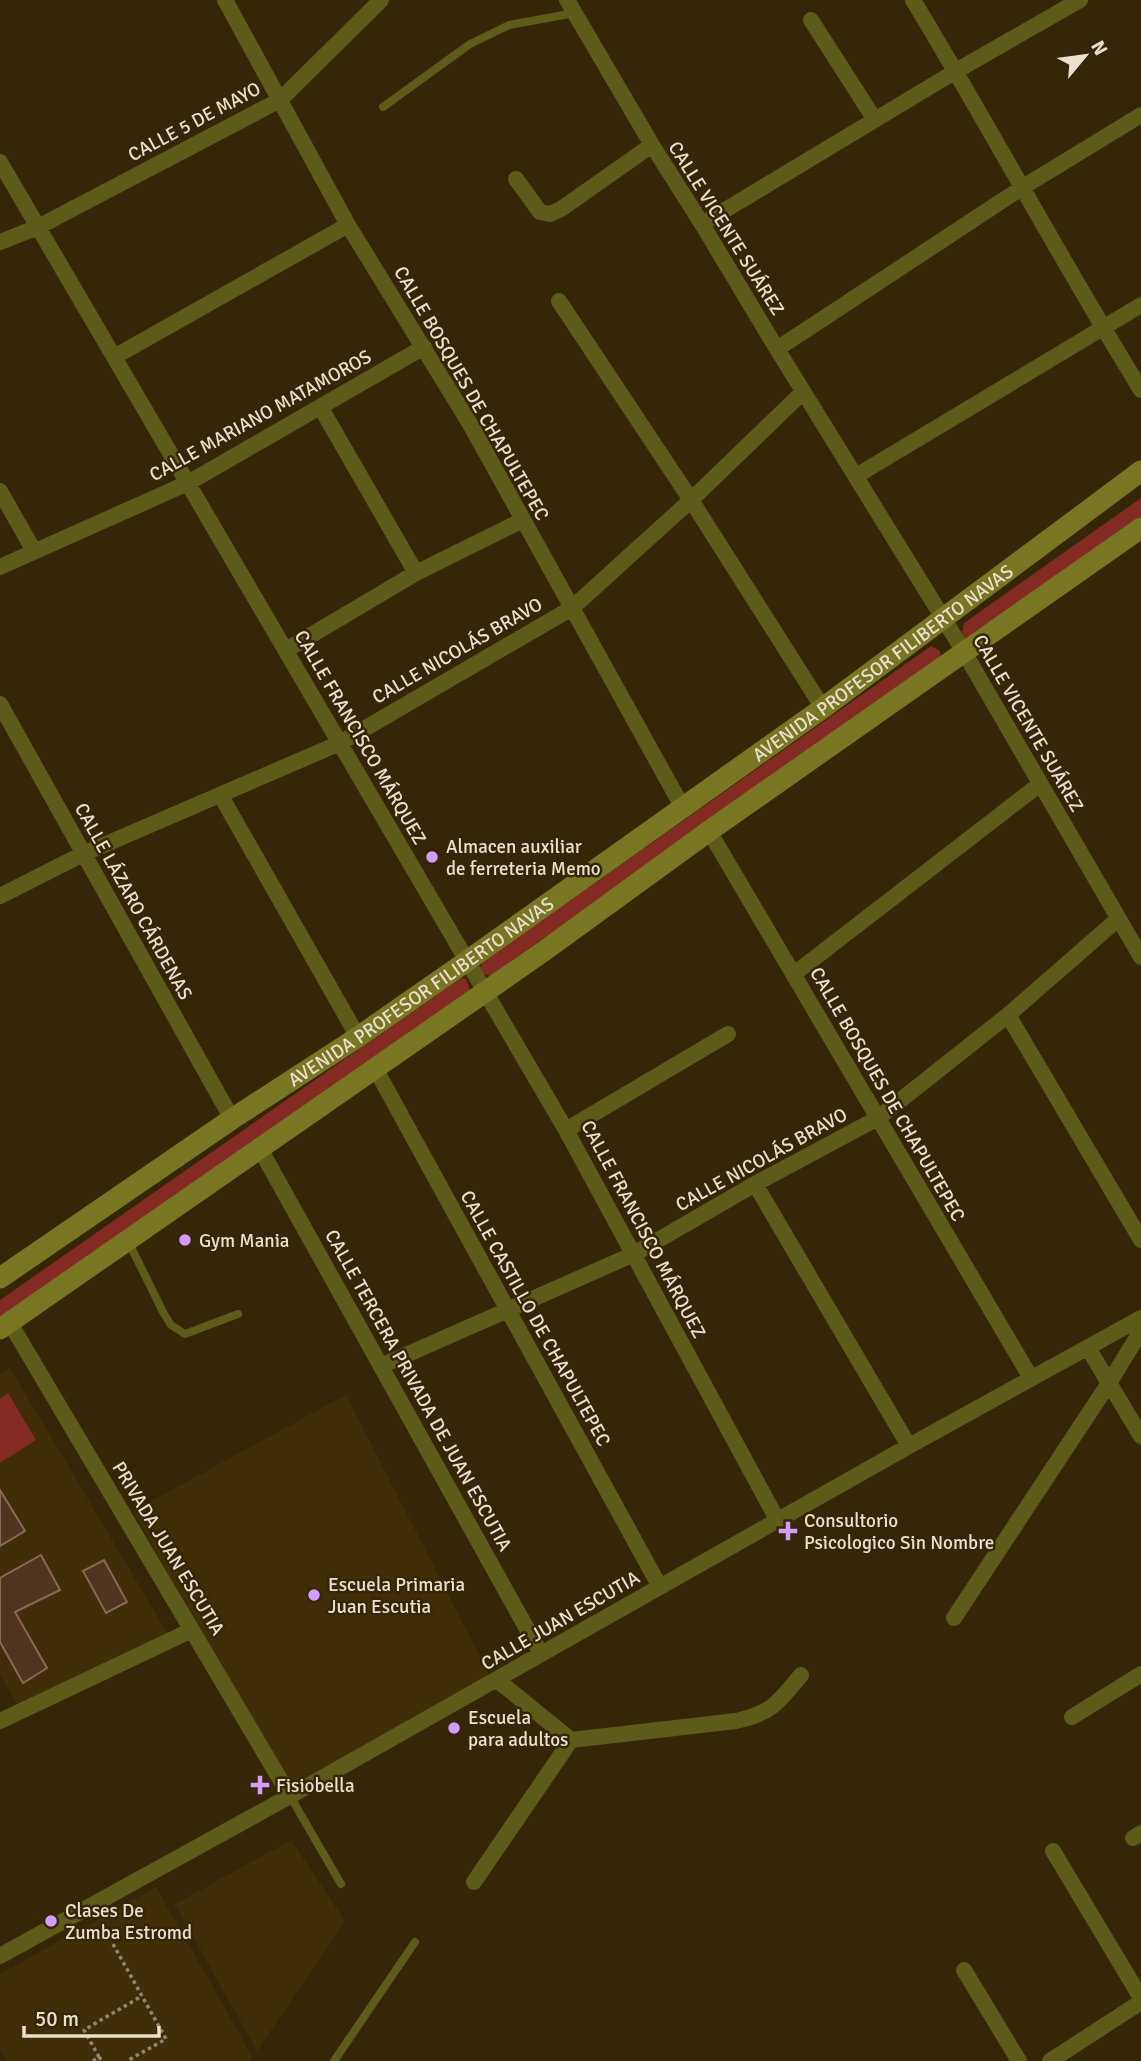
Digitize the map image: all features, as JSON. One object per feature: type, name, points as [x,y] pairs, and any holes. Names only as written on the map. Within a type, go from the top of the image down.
[{"type":"main road","name":"AVENIDA PROFESOR FILIBERTO NAVAS","points":[[0,1278],[467,961],[823,708],[1141,471]]},
{"type":"main road","name":"AVENIDA PROFESOR FILIBERTO NAVAS","points":[[5,1326],[484,990],[544,951],[709,831],[1141,528]]},
{"type":"street","name":"CALLE BOSQUES DE CHAPULTEPEC","points":[[225,0],[348,225],[470,424],[683,808]]},
{"type":"street","name":"CALLE 5 DE MAYO","points":[[0,242],[38,227],[280,100],[381,0]]},
{"type":"street","points":[[913,0],[1141,390]]},
{"type":"street","points":[[702,224],[956,71],[1080,0]]},
{"type":"street","name":"CALLE VICENTE SUÁREZ","points":[[571,7],[803,393],[964,652],[1141,957]]},
{"type":"street","points":[[811,20],[875,120]]},
{"type":"street","points":[[777,349],[1023,187],[1141,114]]},
{"type":"street","points":[[516,179],[540,212],[550,214],[652,145]]},
{"type":"street","name":"CALLE FRANCISCO MÁRQUEZ","points":[[0,162],[566,1130],[778,1521]]},
{"type":"street","points":[[114,357],[348,225]]},
{"type":"street","points":[[559,301],[691,500],[823,708]]},
{"type":"street","points":[[856,476],[1141,305]]},
{"type":"street","name":"CALLE MARIANO MATAMOROS","points":[[0,567],[188,483],[424,347]]},
{"type":"street","name":"CALLE NICOLÁS BRAVO","points":[[0,897],[83,854],[340,743],[572,608],[803,393]]},
{"type":"street","points":[[321,408],[416,573]]},
{"type":"street","points":[[0,491],[34,551]]},
{"type":"street","points":[[286,650],[416,573],[523,520]]},
{"type":"street","name":"CALLE LÁZARO CÁRDENAS","points":[[0,704],[5,724],[83,854],[232,1119]]},
{"type":"street","points":[[793,974],[1040,784]]},
{"type":"street","points":[[221,796],[358,1037]]},
{"type":"street","name":"CALLE BOSQUES DE CHAPULTEPEC","points":[[709,831],[1031,1378]]},
{"type":"street","name":"CALLE NICOLÁS BRAVO","points":[[381,1366],[634,1254],[755,1184],[878,1118],[1007,1015],[1118,919]]},
{"type":"street","points":[[1007,1015],[1141,1240]]},
{"type":"street","points":[[566,1130],[728,1034]]},
{"type":"street","name":"CALLE CASTILLO DE CHAPULTEPEC","points":[[375,1068],[660,1587]]},
{"type":"street","name":"CALLE TERCERA PRIVADA DE JUAN ESCUTIA","points":[[259,1147],[541,1654]]},
{"type":"street","points":[[755,1184],[909,1446]]},
{"type":"street","name":"CALLE JUAN ESCUTIA","points":[[0,1956],[1141,1318]]},
{"type":"street","name":"PRIVADA JUAN ESCUTIA","points":[[5,1326],[192,1629],[290,1796]]},
{"type":"street","points":[[954,1618],[1141,1331]]},
{"type":"street","points":[[1088,1348],[1141,1436]]},
{"type":"street","points":[[0,1721],[192,1629]]},
{"type":"street","points":[[1072,1717],[1141,1674]]},
{"type":"street","points":[[497,1680],[571,1741],[753,1717],[774,1707],[801,1675]]},
{"type":"street","points":[[474,1882],[571,1741]]},
{"type":"street","points":[[1050,2061],[1141,2000],[1054,1850]]},
{"type":"street","points":[[964,1970],[1019,2061]]},
{"type":"lane","points":[[383,107],[470,44],[509,25],[571,7]]},
{"type":"lane","points":[[127,1240],[171,1325],[186,1334],[238,1314]]},
{"type":"lane","points":[[290,1796],[341,1884]]},
{"type":"lane","points":[[334,2061],[415,1942]]},
{"type":"path","points":[[113,1944],[166,2039],[127,2061]]},
{"type":"path","points":[[93,2061],[100,2059],[84,2030],[142,1996]]},
{"type":"shaded area","points":[[1141,498],[1141,520],[964,639],[964,623]]},
{"type":"shaded area","points":[[931,646],[940,651],[941,657],[490,976],[482,973],[480,968],[483,962]]},
{"type":"shaded area","points":[[461,978],[466,979],[471,992],[0,1321],[0,1300]]},
{"type":"shaded area","points":[[10,1368],[171,1639],[20,1709],[0,1674],[0,1374]]},
{"type":"shaded area","points":[[8,1393],[36,1440],[0,1463],[0,1399]]},
{"type":"shaded area","name":"Escuela Primaria Juan Escutia","points":[[346,1395],[491,1678],[288,1788],[133,1511]]},
{"type":"shaded area","points":[[291,1840],[345,1921],[257,2051],[175,1904]]},
{"type":"shaded area","points":[[156,1887],[252,2056],[249,2061],[6,2061],[0,2049],[0,1974]]},
{"type":"building","points":[[0,1490],[25,1531],[0,1546]]},
{"type":"building","points":[[41,1555],[60,1590],[15,1612],[47,1668],[23,1683],[0,1642],[0,1578]]},
{"type":"building","points":[[104,1560],[127,1602],[106,1613],[83,1571]]},
{"type":"place","name":"Almacen auxiliar de ferreteria Memo","points":[[432,857]]},
{"type":"place","name":"Gym Mania","points":[[185,1240]]},
{"type":"place","name":"Consultorio Psicologico Sin Nombre","points":[[788,1531]]},
{"type":"place","name":"Escuela Primaria Juan Escutia","points":[[314,1595]]},
{"type":"place","name":"Escuela para adultos","points":[[454,1728]]},
{"type":"place","name":"Fisiobella","points":[[260,1785]]},
{"type":"place","name":"Clases De Zumba Estromd","points":[[51,1921]]}]
